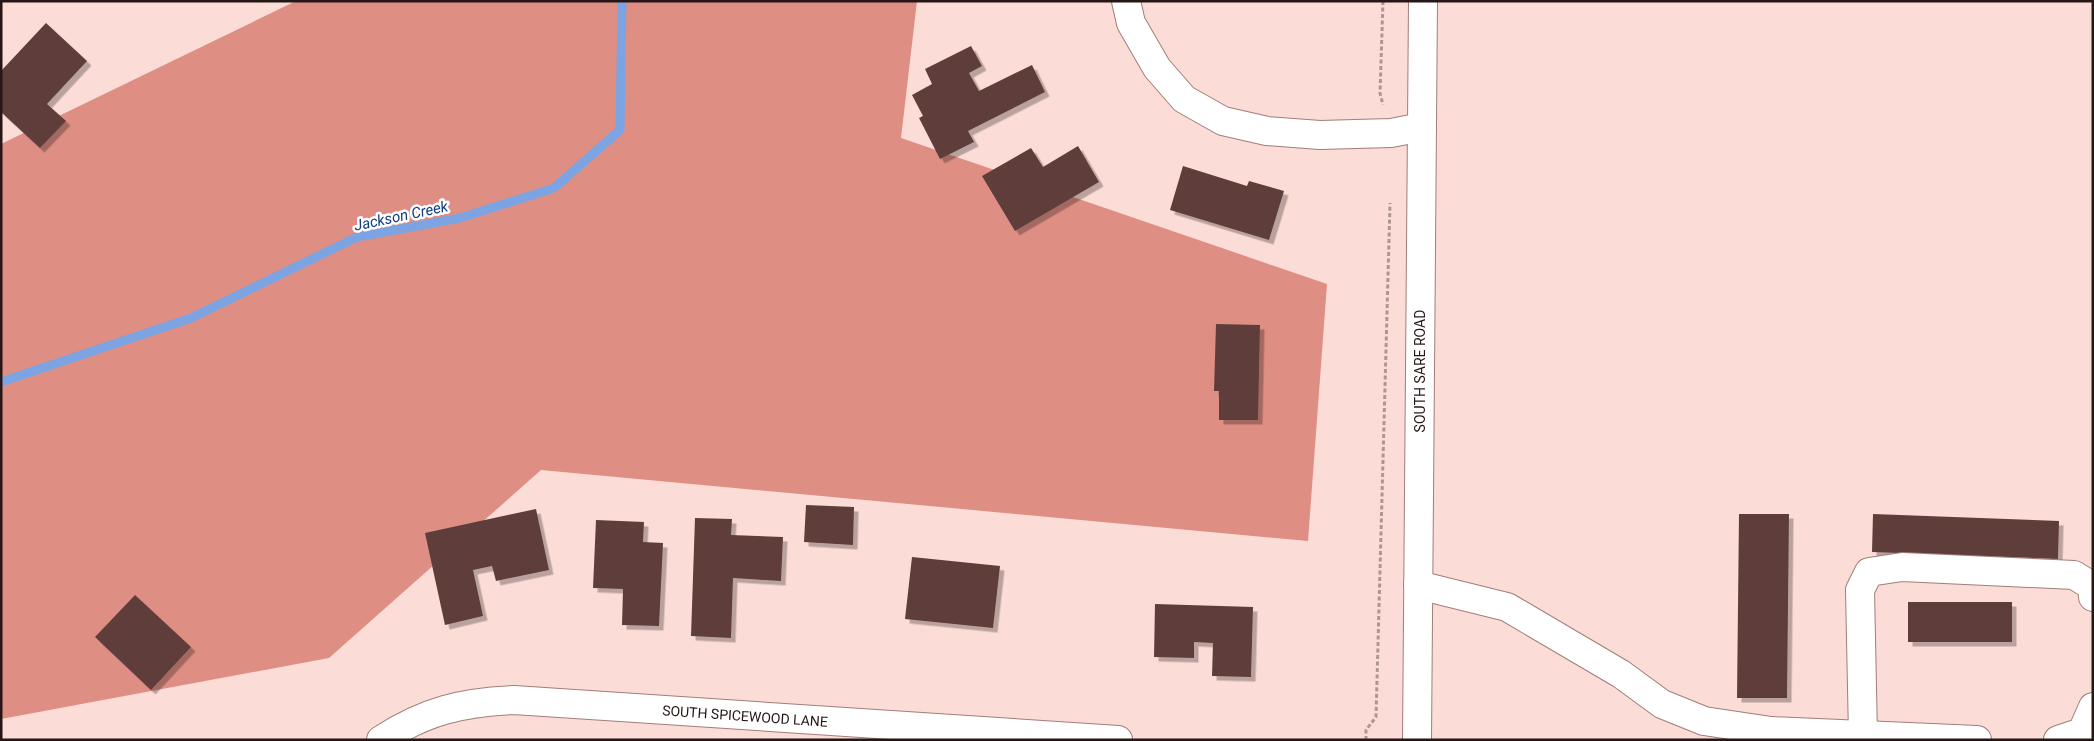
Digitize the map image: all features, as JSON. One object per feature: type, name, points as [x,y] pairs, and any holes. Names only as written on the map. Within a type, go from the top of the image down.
[{"type":"street","points":[[1126,1],[1131,24],[1157,68],[1184,99],[1223,121],[1268,131],[1320,134],[1391,133],[1422,127]]},
{"type":"street","name":"SOUTH SARE ROAD","points":[[1417,740],[1423,1]]},
{"type":"street","points":[[1863,736],[1860,590],[1869,572],[1902,568],[2074,574],[2092,586],[2093,597]]},
{"type":"street","points":[[1418,585],[1507,607],[1621,674],[1662,704],[1704,721],[1770,731],[1977,740]]},
{"type":"street","name":"SOUTH SPICEWOOD LANE","points":[[381,740],[418,720],[448,708],[480,701],[514,700],[1118,740]]},
{"type":"street","points":[[2058,740],[2082,732],[2093,707]]},
{"type":"path","points":[[1383,1],[1380,93],[1391,133]]},
{"type":"path","points":[[1366,740],[1366,730],[1376,717],[1390,202]]},
{"type":"shaded area","points":[[296,1],[917,1],[901,138],[1327,284],[1308,541],[541,470],[329,658],[1,719],[1,144]]},
{"type":"building","points":[[46,23],[87,61],[47,104],[66,121],[40,148],[1,112],[1,71]]},
{"type":"building","points":[[971,46],[982,66],[969,73],[979,91],[1032,65],[1045,92],[968,131],[974,142],[940,159],[919,118],[923,116],[912,95],[932,84],[925,69]]},
{"type":"building","points":[[1078,146],[1099,182],[1015,231],[982,176],[1031,148],[1043,167]]},
{"type":"building","points":[[1183,166],[1247,186],[1249,181],[1284,191],[1269,240],[1170,210]]},
{"type":"building","points":[[1216,324],[1260,325],[1258,420],[1219,420],[1219,391],[1214,391]]},
{"type":"building","points":[[806,505],[854,507],[853,545],[804,542]]},
{"type":"building","points":[[536,509],[549,570],[496,581],[492,566],[473,570],[483,616],[445,625],[425,533]]},
{"type":"building","points":[[1739,514],[1789,514],[1787,698],[1737,698]]},
{"type":"building","points":[[1873,514],[2059,521],[2058,559],[1872,552]]},
{"type":"building","points":[[695,518],[732,519],[731,535],[783,537],[781,581],[733,578],[731,638],[691,636]]},
{"type":"building","points":[[596,520],[644,522],[643,542],[663,543],[659,626],[622,625],[623,589],[593,588]]},
{"type":"building","points":[[912,557],[1000,566],[993,628],[905,619]]},
{"type":"building","points":[[135,595],[191,647],[151,690],[95,637]]},
{"type":"building","points":[[1908,602],[2012,602],[2012,642],[1908,642]]},
{"type":"building","points":[[1155,604],[1253,607],[1251,677],[1212,676],[1213,643],[1194,642],[1194,658],[1154,657]]},
{"type":"waterway","name":"Jackson Creek","points":[[1,382],[191,318],[357,237],[460,218],[554,188],[620,130],[622,1]]}]
